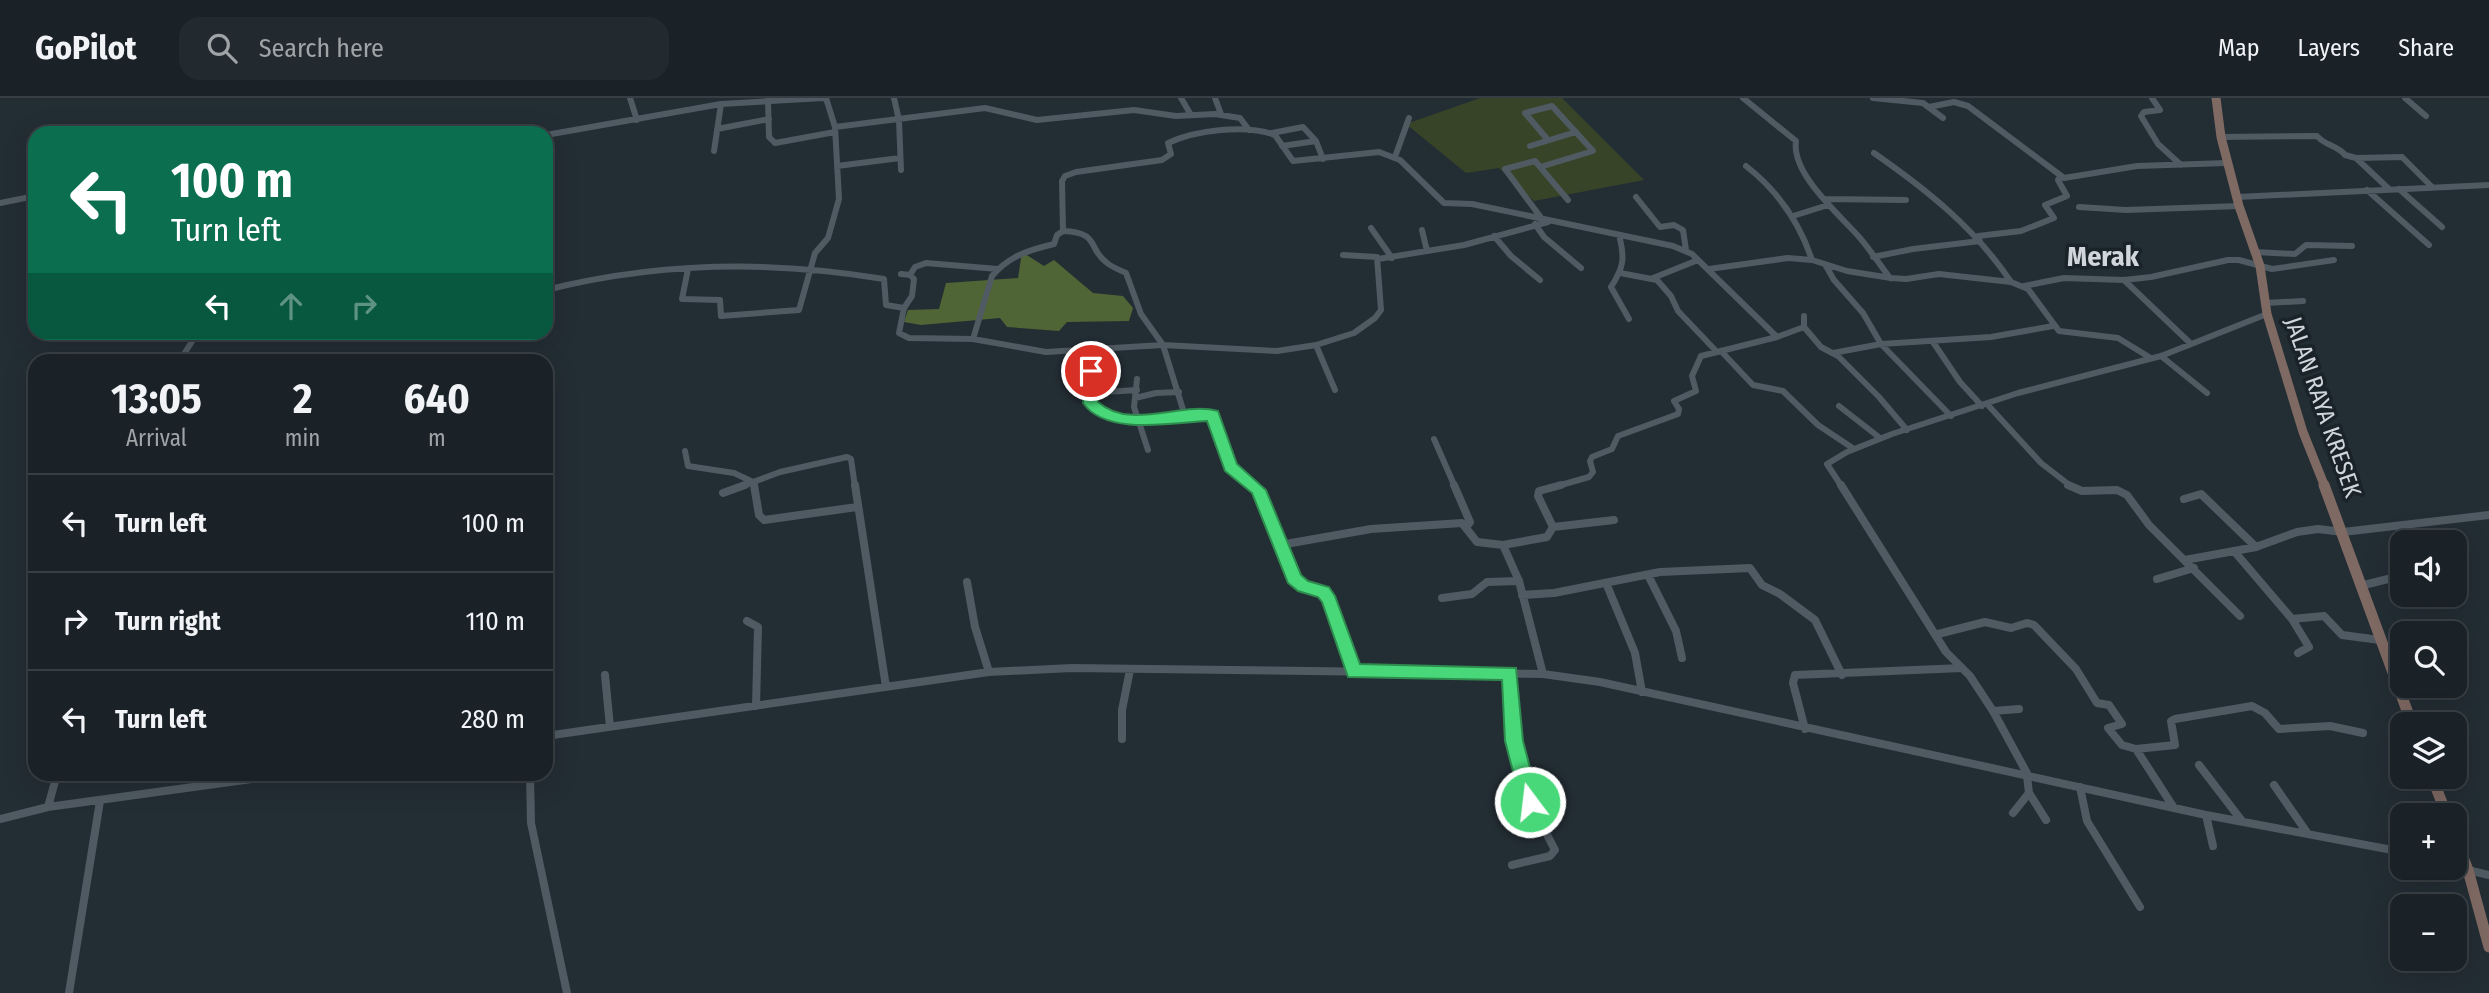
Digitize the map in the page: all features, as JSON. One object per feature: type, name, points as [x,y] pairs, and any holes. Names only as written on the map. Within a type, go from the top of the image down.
[{"type":"main road","name":"JALAN RAYA KRESEK","points":[[2216,98],[2227,163],[2260,265],[2267,314],[2303,432],[2343,532],[2360,586],[2407,712]]},
{"type":"main road","points":[[2468,870],[2489,947]]},
{"type":"street","points":[[630,98],[637,120]]},
{"type":"street","points":[[553,134],[721,104],[825,98],[835,130],[839,200],[828,239],[816,251],[809,270],[799,310],[721,316],[720,300],[682,299],[688,269]]},
{"type":"street","points":[[894,98],[899,120],[901,170]]},
{"type":"street","points":[[1181,98],[1191,115]]},
{"type":"street","points":[[1215,98],[1221,114]]},
{"type":"street","points":[[1743,98],[1793,138],[1796,144],[1794,154],[1827,202],[1861,239],[1891,278]]},
{"type":"street","points":[[1872,98],[1918,102],[1943,118]]},
{"type":"street","points":[[2152,98],[2160,110],[2144,112],[2141,116],[2158,144],[2181,165]]},
{"type":"street","points":[[2405,98],[2427,116]]},
{"type":"street","points":[[768,100],[769,137],[775,143],[835,130],[985,108],[1037,120],[1134,110],[1176,116],[1221,114],[1240,118],[1249,130]]},
{"type":"street","points":[[1929,107],[1954,102],[1968,106],[2012,137],[2060,177],[2070,179],[2137,166],[2227,163]]},
{"type":"street","points":[[714,151],[721,104]]},
{"type":"street","points":[[1540,167],[1593,151],[1552,106],[1525,113],[1548,141]]},
{"type":"street","points":[[1395,157],[1409,118]]},
{"type":"street","points":[[717,129],[769,119]]},
{"type":"street","points":[[1063,231],[1062,181],[1065,176],[1076,172],[1162,160],[1171,154],[1168,143],[1171,140],[1249,130],[1272,133],[1298,126],[1305,129],[1316,141],[1323,159]]},
{"type":"street","points":[[1530,146],[1576,132]]},
{"type":"street","points":[[1272,133],[1287,158],[1293,160],[1378,152],[1395,157],[1444,203],[1472,204],[1686,250],[1776,337]]},
{"type":"street","points":[[2221,137],[2317,136],[2322,142],[2342,149],[2345,155],[2356,158],[2402,157],[2432,187]]},
{"type":"street","points":[[1282,146],[1316,141]]},
{"type":"street","points":[[1874,153],[1944,204],[1979,239],[2011,282]]},
{"type":"street","points":[[837,166],[900,158]]},
{"type":"street","points":[[2356,158],[2389,189]]},
{"type":"street","points":[[1542,219],[1505,169],[1535,161],[1568,200]]},
{"type":"street","points":[[1746,166],[1768,184],[1793,216],[1812,260]]},
{"type":"street","points":[[1873,257],[1907,247],[1924,249],[2021,231],[2054,218],[2045,205],[2067,196],[2058,180],[2060,177]]},
{"type":"street","points":[[2079,207],[2126,210],[2367,190],[2489,185]]},
{"type":"street","points":[[2399,188],[2442,227]]},
{"type":"street","points":[[2367,190],[2429,245]]},
{"type":"street","points":[[0,203],[28,197]]},
{"type":"street","points":[[1636,197],[1660,227],[1674,225],[1683,230],[1686,250]]},
{"type":"street","points":[[1793,216],[1827,202],[1906,200]]},
{"type":"street","points":[[1378,259],[1427,251],[1552,221]]},
{"type":"street","points":[[1535,224],[1545,237],[1581,268]]},
{"type":"street","points":[[1371,228],[1392,257]]},
{"type":"street","points":[[1422,230],[1427,251]]},
{"type":"street","points":[[973,339],[992,276],[998,269],[1022,251],[1054,244],[1057,235],[1063,231],[1089,238],[1096,243],[1103,261],[1126,272],[1141,314],[1163,345],[1185,416]]},
{"type":"street","points":[[1619,235],[1625,257],[1620,273],[1611,287],[1629,319]]},
{"type":"street","points":[[1494,236],[1511,256],[1539,280]]},
{"type":"street","points":[[2255,252],[2291,255],[2299,253],[2306,246],[2352,246]]},
{"type":"street","points":[[901,274],[910,275],[914,279],[912,296],[904,308],[899,332],[901,336],[973,339],[1046,352],[1163,345],[1277,351],[1316,345],[1354,333],[1375,318],[1381,310],[1378,259],[1374,255],[1343,256]]},
{"type":"street","points":[[1709,270],[1788,258],[1812,260],[1826,266],[1891,278],[1906,279],[1938,274],[2011,282],[2024,286],[2064,278],[2124,280],[2151,277],[2228,260],[2279,268],[2334,260]]},
{"type":"street","points":[[1620,273],[1653,278],[1698,260]]},
{"type":"street","points":[[910,275],[915,267],[926,263],[998,269]]},
{"type":"street","points":[[1826,266],[1863,313],[1881,344],[1951,416]]},
{"type":"street","points":[[553,289],[633,274],[688,269],[725,267],[809,270],[884,279],[886,305],[904,308]]},
{"type":"street","points":[[1653,278],[1671,296],[1678,310],[1753,385],[1775,387],[1783,391],[1818,425],[1854,449]]},
{"type":"street","points":[[2124,280],[2190,343]]},
{"type":"street","points":[[2024,286],[2053,326],[2070,334],[2118,338],[2149,357]]},
{"type":"street","points":[[2265,303],[2303,301]]},
{"type":"street","points":[[2046,820],[2029,793],[2028,776],[1993,711],[1962,668],[1946,652],[1827,464],[1830,460],[1880,438],[1984,405],[2149,357],[2161,356],[2267,314]]},
{"type":"street","points":[[1804,316],[1804,327],[1821,347],[1833,353],[1879,397],[1907,430]]},
{"type":"street","points":[[1833,353],[1881,344],[1991,337],[2053,326]]},
{"type":"street","points":[[1280,545],[1363,528],[1414,522],[1462,523],[1467,526],[1476,542],[1503,545],[1547,537],[1553,527],[1538,496],[1539,491],[1589,477],[1593,472],[1590,461],[1592,457],[1612,449],[1618,436],[1678,414],[1679,409],[1674,401],[1696,391],[1692,376],[1699,358],[1804,327]]},
{"type":"street","points":[[1933,342],[1960,382],[2068,485],[2078,490],[2111,489],[2124,492],[2144,519],[2240,616]]},
{"type":"street","points":[[1316,345],[1335,390]]},
{"type":"street","points":[[1092,349],[1090,393],[1091,403],[1097,412],[1139,420],[1213,415],[1231,467],[1258,490],[1298,584],[1324,591],[1354,671]]},
{"type":"street","points":[[2161,356],[2207,393]]},
{"type":"street","points":[[1137,379],[1134,407],[1148,450]]},
{"type":"street","points":[[1090,393],[1178,392]]},
{"type":"street","points":[[1839,406],[1880,438]]},
{"type":"street","points":[[1434,439],[1471,522],[1467,526]]},
{"type":"street","points":[[685,451],[685,461],[693,468],[738,473],[753,482],[759,515],[764,520],[857,507]]},
{"type":"street","points":[[723,493],[780,472],[847,457],[852,461],[886,687]]},
{"type":"street","points":[[2184,499],[2201,494],[2256,547]]},
{"type":"street","points":[[2185,560],[2256,547],[2297,532],[2318,529],[2343,532],[2489,515]]},
{"type":"street","points":[[1553,527],[1614,520]]},
{"type":"street","points":[[1503,545],[1519,581],[1542,674]]},
{"type":"street","points":[[2234,551],[2292,619],[2309,647],[2298,653]]},
{"type":"street","points":[[1522,595],[1554,593],[1671,571],[1750,568],[1762,585],[1780,594],[1818,624],[1842,675]]},
{"type":"street","points":[[2157,579],[2194,568]]},
{"type":"street","points":[[1648,575],[1671,619],[1682,658]]},
{"type":"street","points":[[2360,586],[2388,579]]},
{"type":"street","points":[[1442,598],[1472,594],[1488,582],[1519,581]]},
{"type":"street","points":[[968,582],[975,626],[989,673]]},
{"type":"street","points":[[1606,583],[1635,653],[1642,692]]},
{"type":"street","points":[[2292,619],[2324,616],[2342,635],[2380,640]]},
{"type":"street","points":[[747,621],[758,627],[756,706]]},
{"type":"street","points":[[1937,634],[1985,622],[2011,628],[2031,623],[2076,668],[2097,703],[2109,705],[2122,724],[2108,728],[2117,742],[2136,750],[2175,745],[2176,739],[2171,728],[2171,721],[2175,719],[2245,705],[2259,709],[2278,729],[2316,724],[2346,726],[2363,733]]},
{"type":"street","points":[[553,735],[989,673],[1072,668],[1542,674],[1600,682],[2028,776],[2082,795],[2174,808],[2207,817],[2242,821],[2390,850]]},
{"type":"street","points":[[1805,729],[1793,678],[1801,674],[1842,675],[1962,668]]},
{"type":"street","points":[[1122,739],[1122,710],[1130,670]]},
{"type":"street","points":[[1510,673],[1514,741],[1530,802],[1555,850],[1550,856],[1512,865]]},
{"type":"street","points":[[605,676],[610,727]]},
{"type":"street","points":[[1993,711],[2019,709]]},
{"type":"street","points":[[2136,750],[2174,808]]},
{"type":"street","points":[[2199,765],[2242,821]]},
{"type":"street","points":[[48,807],[56,781]]},
{"type":"street","points":[[0,819],[48,807],[239,781]]},
{"type":"street","points":[[530,781],[531,822],[567,993]]},
{"type":"street","points":[[2274,785],[2309,834]]},
{"type":"street","points":[[2014,813],[2029,793]]},
{"type":"street","points":[[2082,795],[2087,821],[2140,907]]},
{"type":"street","points":[[69,993],[100,801]]},
{"type":"street","points":[[2207,817],[2213,846]]},
{"type":"street","points":[[2468,870],[2489,875]]},
{"type":"green space","points":[[1480,98],[1562,98],[1644,180],[1534,201],[1499,168],[1466,173],[1406,124]]},
{"type":"green space","points":[[1022,252],[1044,266],[1054,260],[1093,293],[1123,296],[1133,308],[1129,321],[1067,322],[1059,331],[1007,327],[1000,318],[921,325],[904,322],[908,310],[939,309],[946,283],[1018,278]]},
{"type":"district","name":"Merak","points":[[2103,256]]},
{"type":"route","points":[[1091,371],[1091,403],[1097,412],[1104,415],[1139,420],[1213,415],[1231,467],[1258,490],[1294,579],[1304,587],[1324,591],[1354,671],[1510,673],[1514,741],[1530,802]]}]
